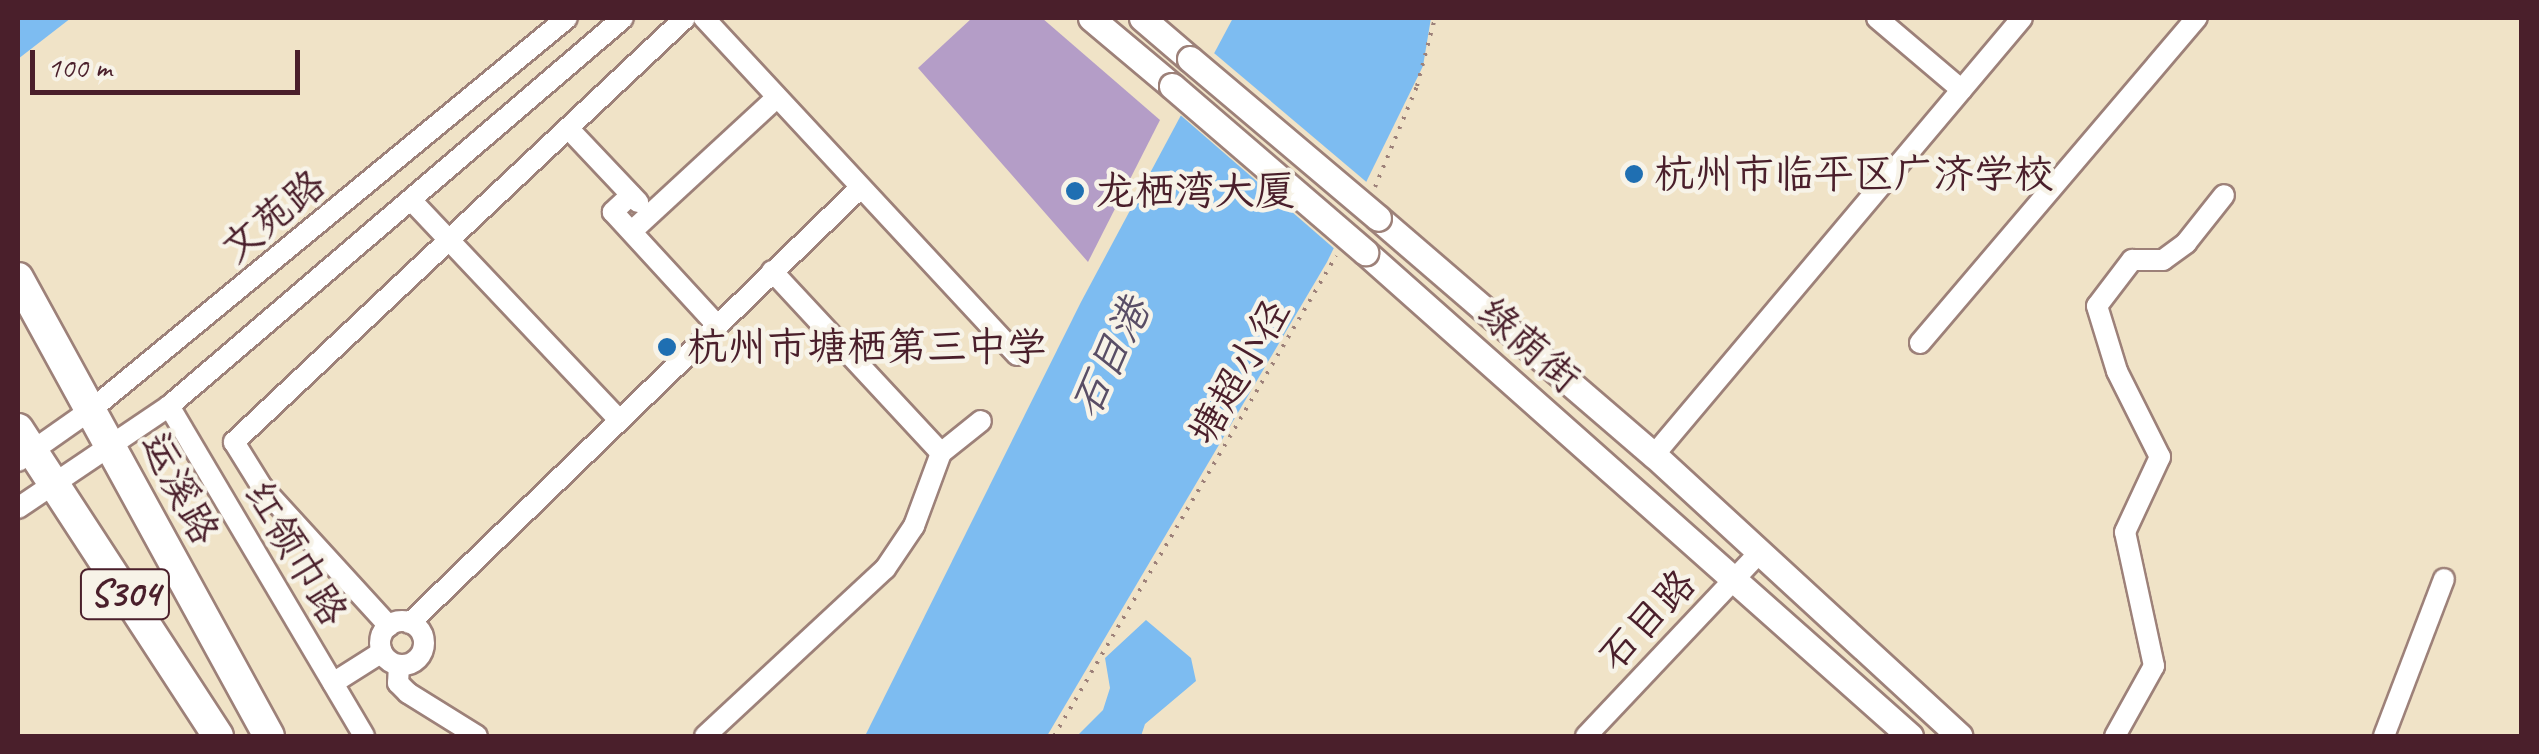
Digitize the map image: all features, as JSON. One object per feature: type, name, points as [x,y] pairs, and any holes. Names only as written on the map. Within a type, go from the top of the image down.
[{"type":"highway","name":"运溪路","points":[[18,278],[269,736]]},
{"type":"highway","name":"S304","points":[[22,447],[53,484],[218,736]]},
{"type":"main road","name":"绿荫街","points":[[1092,18],[1736,577],[1910,736]]},
{"type":"main road","name":"绿荫街","points":[[1142,18],[1374,208],[1654,455],[1960,736]]},
{"type":"street","name":"文苑路","points":[[22,447],[92,409],[567,18]]},
{"type":"street","points":[[18,508],[114,448],[168,406],[623,18]]},
{"type":"street","points":[[332,683],[391,659],[422,652],[423,638],[400,624],[262,487],[234,442],[685,18]]},
{"type":"street","points":[[704,18],[858,190],[1017,356]]},
{"type":"street","points":[[1878,18],[1962,90]]},
{"type":"street","points":[[1654,455],[2022,18]]},
{"type":"street","points":[[1920,343],[2197,18]]},
{"type":"street","points":[[632,231],[776,98]]},
{"type":"street","points":[[568,128],[650,215]]},
{"type":"street","points":[[477,736],[408,693],[398,682],[391,659],[400,624],[858,190]]},
{"type":"street","points":[[631,195],[613,212],[717,325]]},
{"type":"street","points":[[2115,736],[2154,666],[2125,532],[2160,457],[2117,371],[2096,306],[2132,260],[2163,260],[2186,242],[2224,195]]},
{"type":"street","points":[[412,201],[618,419]]},
{"type":"street","points":[[772,272],[941,454]]},
{"type":"street","name":"红领巾路","points":[[168,406],[364,736]]},
{"type":"street","points":[[705,736],[901,550],[941,454],[981,421]]},
{"type":"street","name":"石目路","points":[[1586,736],[1760,552]]},
{"type":"street","points":[[2384,736],[2444,579]]},
{"type":"path","points":[[1374,208],[1417,86],[1435,18]]},
{"type":"path","name":"塘超小径","points":[[1054,736],[1354,248]]},
{"type":"water","points":[[18,18],[71,18],[18,59]]},
{"type":"water","name":"石目港","points":[[1233,18],[1431,18],[1423,66],[1327,262],[1047,736],[865,736],[1081,302]]},
{"type":"water","points":[[1146,620],[1191,658],[1196,681],[1145,724],[1141,736],[1077,736],[1103,710],[1110,688],[1105,658]]},
{"type":"pier","points":[[1208,48],[1370,185],[1337,251],[1178,113]]},
{"type":"building","name":"龙栖湾大厦","points":[[972,18],[1042,18],[1160,120],[1088,262],[918,68]]},
{"type":"place","name":"杭州市临平区广济学校","points":[[1634,174]]},
{"type":"place","name":"龙栖湾大厦","points":[[1075,191]]},
{"type":"place","name":"杭州市塘栖第三中学","points":[[667,347]]}]
